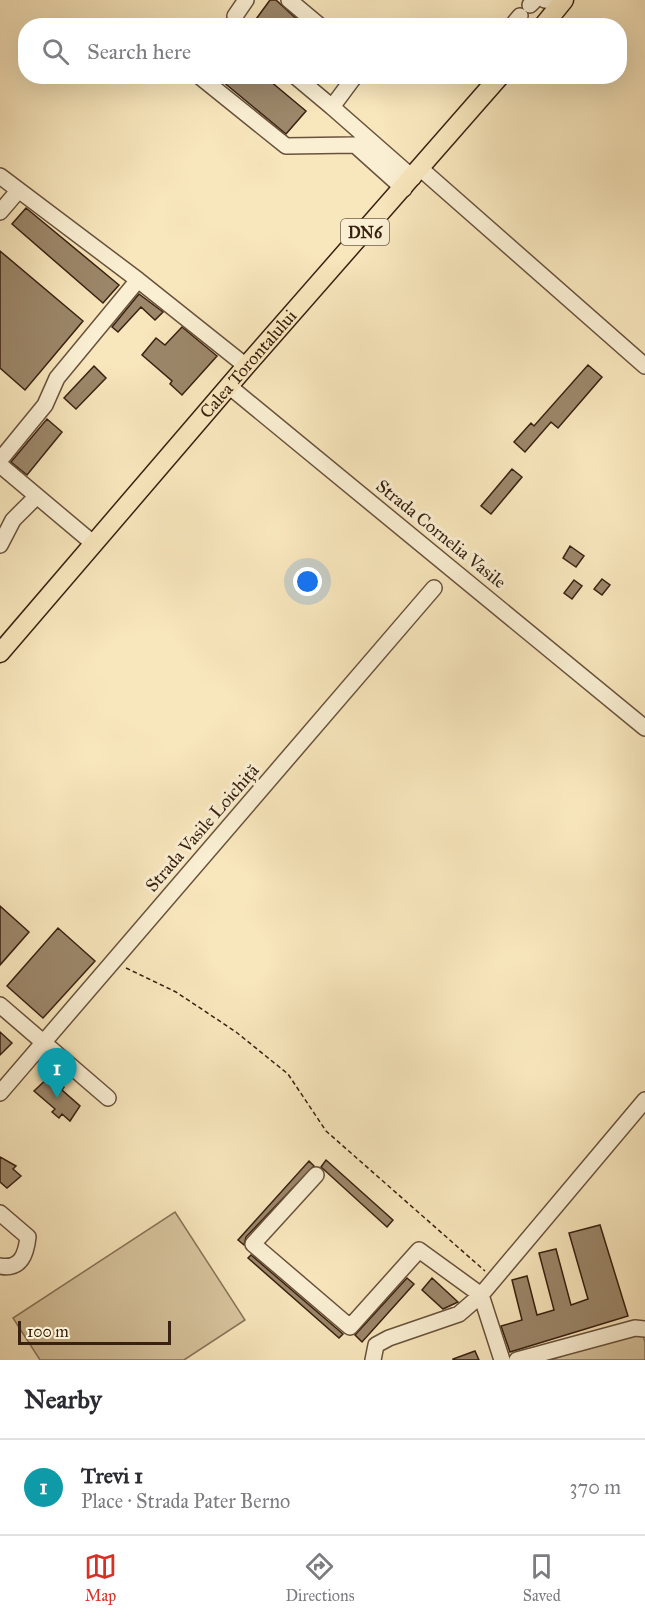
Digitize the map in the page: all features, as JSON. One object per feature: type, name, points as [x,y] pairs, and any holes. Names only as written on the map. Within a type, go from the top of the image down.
[{"type":"main road","name":"Calea Torontalului","points":[[0,652],[493,84]]},
{"type":"street","points":[[235,18],[246,0]]},
{"type":"street","points":[[289,0],[310,18]]},
{"type":"street","points":[[209,84],[286,146],[355,146],[413,178]]},
{"type":"street","points":[[305,84],[413,178],[645,366]]},
{"type":"street","points":[[332,107],[349,84]]},
{"type":"street","points":[[0,176],[138,280],[246,366]]},
{"type":"street","points":[[0,212],[18,191]]},
{"type":"street","points":[[94,544],[0,463],[45,405],[57,378],[138,280]]},
{"type":"street","name":"Strada Cornelia Vasile","points":[[230,387],[645,728]]},
{"type":"street","points":[[0,545],[13,520],[36,496]]},
{"type":"street","name":"Strada Vasile Loichiță","points":[[0,1093],[434,588]]},
{"type":"street","points":[[0,1005],[108,1098]]},
{"type":"street","points":[[373,1360],[376,1345],[389,1338],[459,1314],[481,1295],[645,1100]]},
{"type":"street","points":[[316,1175],[253,1244],[350,1327],[419,1250],[481,1295],[502,1360]]},
{"type":"street","points":[[0,1213],[28,1237],[23,1259],[15,1265],[0,1266]]},
{"type":"street","points":[[517,1360],[636,1328],[645,1329]]},
{"type":"path","points":[[115,959],[123,966],[184,997],[236,1032],[288,1074],[326,1131],[496,1278]]},
{"type":"shaded area","points":[[175,1212],[245,1320],[184,1360],[40,1360],[13,1318]]},
{"type":"shaded area","points":[[641,1330],[645,1342],[645,1360],[550,1360]]},
{"type":"building","points":[[270,0],[276,0],[295,18],[257,18]]},
{"type":"building","points":[[226,84],[274,84],[306,111],[286,134]]},
{"type":"building","points":[[26,208],[119,285],[103,303],[12,224]]},
{"type":"building","points":[[0,251],[83,321],[25,390],[0,368]]},
{"type":"building","points":[[139,294],[163,312],[155,320],[141,307],[118,332],[112,327]]},
{"type":"building","points":[[182,327],[217,356],[182,395],[170,384],[172,381],[142,355],[156,338],[165,345]]},
{"type":"building","points":[[588,365],[602,377],[558,428],[551,422],[525,452],[514,442],[531,423],[534,426]]},
{"type":"building","points":[[94,366],[106,378],[76,409],[64,398]]},
{"type":"building","points":[[47,419],[62,432],[27,475],[11,462]]},
{"type":"building","points":[[512,469],[522,477],[491,514],[481,506]]},
{"type":"building","points":[[570,546],[584,556],[576,567],[563,558]]},
{"type":"building","points":[[602,579],[610,585],[602,595],[594,589]]},
{"type":"building","points":[[574,580],[582,586],[572,599],[564,593]]},
{"type":"building","points":[[0,906],[29,932],[0,965]]},
{"type":"building","points":[[58,928],[95,961],[43,1018],[7,986]]},
{"type":"building","points":[[0,1032],[12,1043],[0,1055]]},
{"type":"building","points":[[51,1075],[64,1087],[62,1090],[80,1106],[70,1121],[62,1114],[59,1118],[52,1112],[55,1109],[34,1091]]},
{"type":"building","points":[[0,1157],[16,1166],[13,1169],[21,1176],[7,1188],[0,1182]]},
{"type":"building","points":[[326,1160],[393,1220],[387,1227],[321,1167]]},
{"type":"building","points":[[309,1161],[314,1166],[246,1237],[244,1245],[238,1240]]},
{"type":"building","points":[[600,1225],[628,1316],[510,1352],[501,1326],[522,1320],[512,1280],[527,1276],[537,1315],[554,1310],[539,1253],[556,1249],[571,1305],[588,1299],[569,1233]]},
{"type":"building","points":[[251,1255],[343,1334],[339,1338],[248,1258]]},
{"type":"building","points":[[407,1278],[414,1284],[362,1342],[355,1335]]},
{"type":"building","points":[[432,1278],[458,1302],[443,1309],[422,1290]]},
{"type":"building","points":[[475,1351],[479,1360],[453,1360],[453,1359]]},
{"type":"place","name":"Trevi 1","points":[[57,1098]]}]
